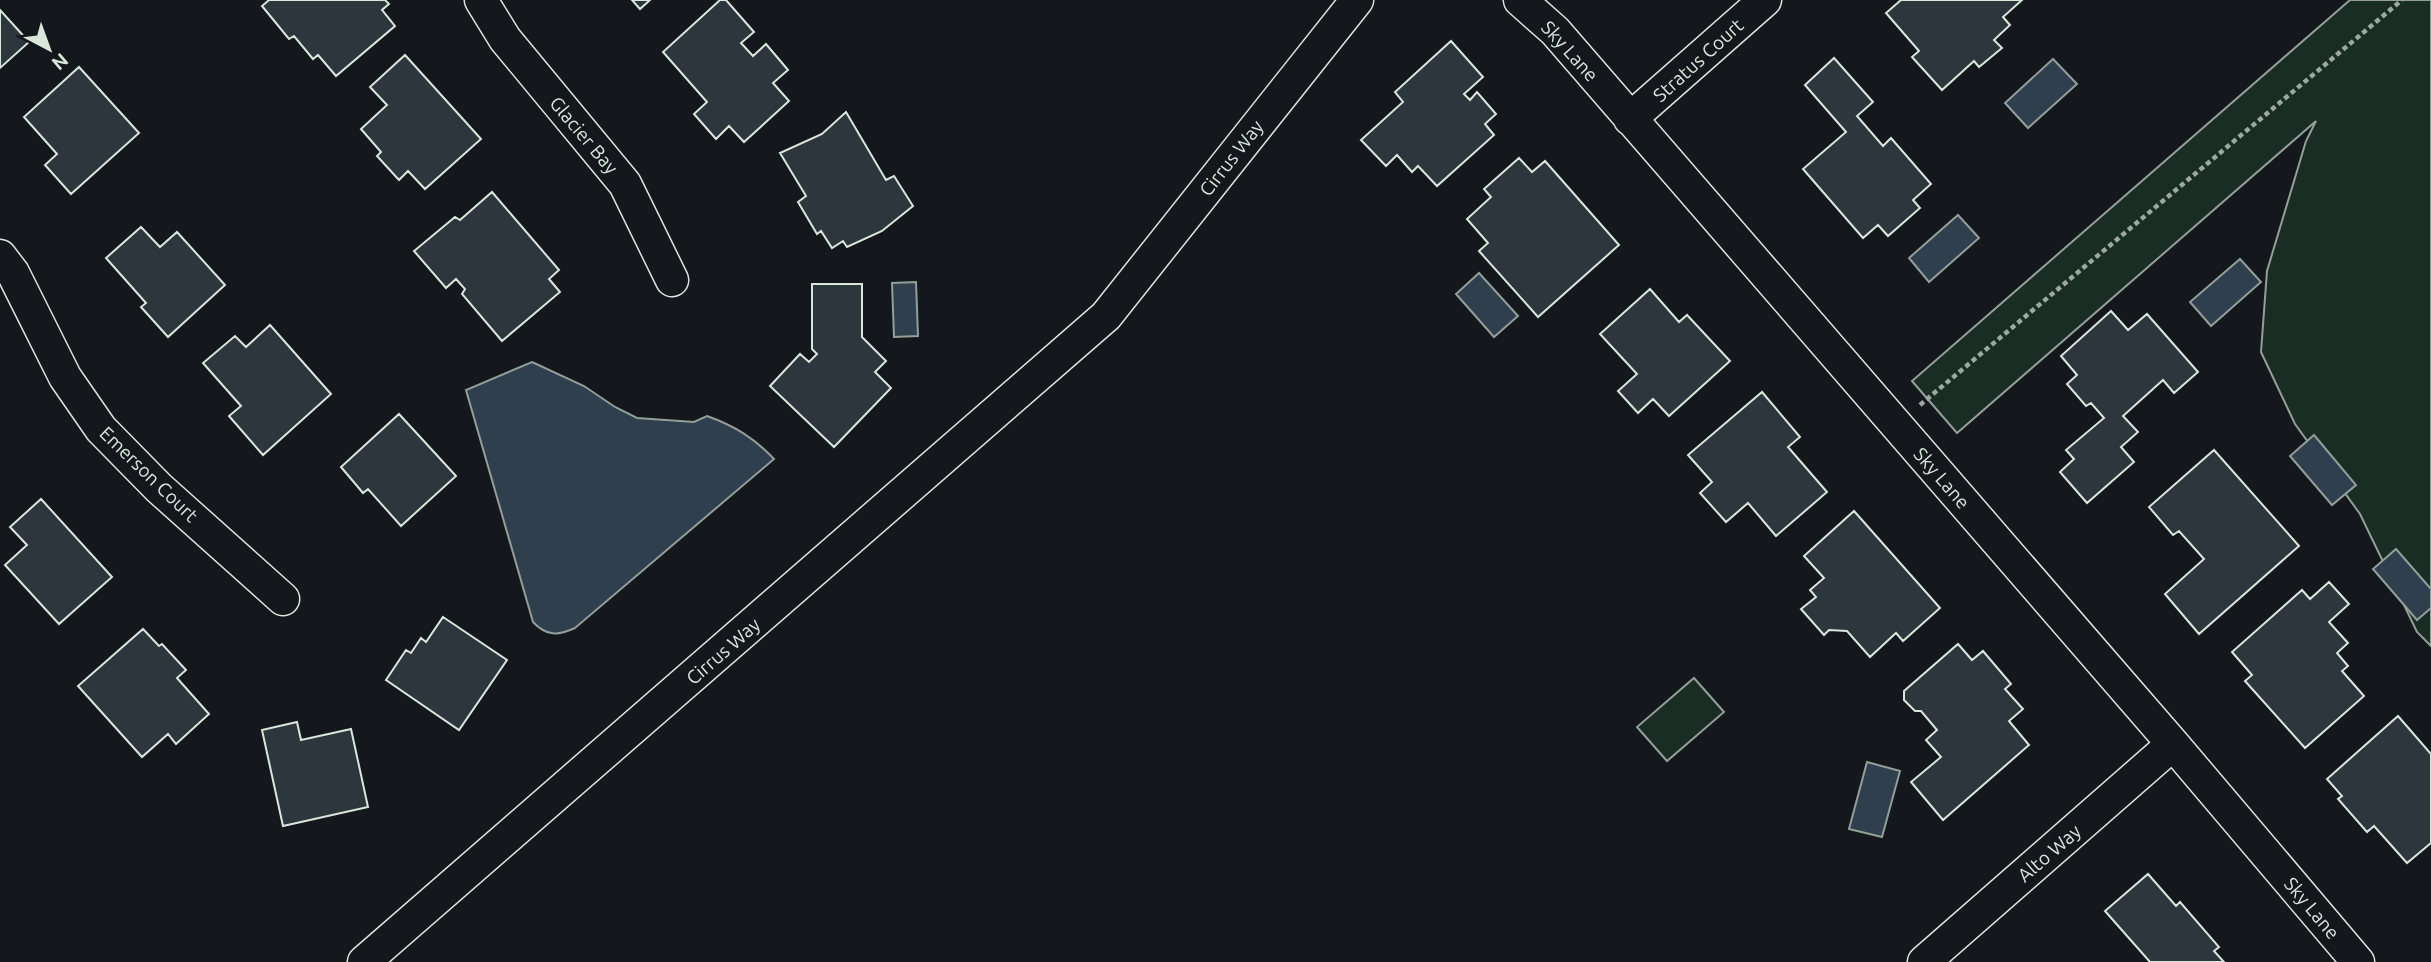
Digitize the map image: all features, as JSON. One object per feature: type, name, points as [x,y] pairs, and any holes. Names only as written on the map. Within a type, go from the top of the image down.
[{"type":"street","name":"Glacier Bay","points":[[481,0],[505,39],[625,184],[672,280]]},
{"type":"street","name":"Cirrus Way","points":[[364,962],[1105,316],[1357,0]]},
{"type":"street","name":"Sky Lane","points":[[1520,0],[1555,31],[2173,744],[2358,962]]},
{"type":"street","name":"Stratus Court","points":[[1630,119],[1765,0]]},
{"type":"street","name":"Emerson Court","points":[[0,256],[13,273],[65,377],[101,429],[159,488],[283,599]]},
{"type":"street","name":"Alto Way","points":[[1924,962],[2173,744]]},
{"type":"path","points":[[1920,405],[2402,0]]},
{"type":"green space","points":[[2350,0],[2431,0],[2431,646],[2417,632],[2360,514],[2295,424],[2261,352],[2267,271],[2306,141],[2316,121],[1957,433],[1912,381]]},
{"type":"green space","points":[[1694,678],[1724,712],[1667,761],[1637,727]]},
{"type":"water","points":[[2053,59],[2077,84],[2028,128],[2005,103]]},
{"type":"water","points":[[1958,215],[1979,238],[1929,282],[1909,258]]},
{"type":"water","points":[[2240,259],[2261,282],[2211,326],[2190,302]]},
{"type":"water","points":[[1479,273],[1518,316],[1494,337],[1456,294]]},
{"type":"water","points":[[916,282],[918,336],[894,337],[892,283]]},
{"type":"water","points":[[532,362],[584,386],[637,418],[694,422],[707,416],[717,420],[735,428],[774,459],[575,628],[558,633],[543,630],[533,622],[466,390]]},
{"type":"water","points":[[2314,435],[2356,485],[2332,505],[2290,456]]},
{"type":"water","points":[[2396,549],[2431,589],[2431,608],[2417,620],[2373,569]]},
{"type":"water","points":[[1867,762],[1900,771],[1882,837],[1849,829]]},
{"type":"building","points":[[269,0],[385,0],[389,4],[382,10],[395,26],[336,76],[318,55],[313,59],[294,36],[289,39],[262,6]]},
{"type":"building","points":[[632,0],[650,0],[640,9]]},
{"type":"building","points":[[720,0],[726,0],[754,32],[741,43],[753,56],[766,44],[788,70],[773,83],[789,101],[744,142],[729,126],[716,139],[694,114],[707,102],[663,52]]},
{"type":"building","points":[[1901,0],[2022,0],[2003,17],[2010,25],[1994,40],[2002,48],[1979,67],[1974,61],[1942,90],[1912,57],[1919,51],[1886,13]]},
{"type":"building","points":[[0,10],[29,42],[0,68]]},
{"type":"building","points":[[1451,41],[1483,77],[1464,94],[1470,100],[1477,92],[1496,114],[1485,124],[1494,135],[1437,186],[1418,166],[1412,172],[1397,155],[1386,166],[1361,140],[1403,102],[1395,92]]},
{"type":"building","points":[[405,55],[481,139],[425,189],[408,171],[399,180],[377,156],[381,152],[361,129],[387,105],[370,87]]},
{"type":"building","points":[[1834,58],[1873,102],[1857,116],[1883,146],[1891,138],[1931,184],[1913,200],[1920,208],[1888,236],[1878,225],[1863,238],[1803,169],[1846,132],[1805,85]]},
{"type":"building","points":[[79,67],[139,133],[71,194],[45,165],[57,154],[24,117]]},
{"type":"building","points":[[846,112],[886,180],[894,176],[913,206],[882,231],[847,247],[843,241],[832,248],[821,231],[817,234],[798,202],[806,196],[780,153],[822,134]]},
{"type":"building","points":[[1519,158],[1532,172],[1545,161],[1619,245],[1538,317],[1479,251],[1488,243],[1467,219],[1491,197],[1484,189]]},
{"type":"building","points":[[492,192],[559,270],[549,279],[560,292],[502,341],[462,294],[465,289],[456,279],[446,288],[414,251],[455,217],[460,220]]},
{"type":"building","points":[[141,227],[160,247],[177,232],[225,285],[168,337],[141,307],[146,303],[106,258]]},
{"type":"building","points":[[812,284],[862,284],[862,337],[886,361],[875,372],[891,388],[834,447],[770,386],[800,354],[809,362],[817,354],[812,349]]},
{"type":"building","points":[[1650,289],[1679,322],[1687,315],[1730,361],[1669,416],[1653,399],[1638,413],[1618,391],[1637,374],[1600,334]]},
{"type":"building","points":[[2111,311],[2128,330],[2147,314],[2198,372],[2174,393],[2163,380],[2123,416],[2138,432],[2121,447],[2134,462],[2087,503],[2060,472],[2074,459],[2066,450],[2104,418],[2091,403],[2086,406],[2067,384],[2077,375],[2061,356]]},
{"type":"building","points":[[270,325],[331,394],[263,455],[229,416],[241,406],[203,363],[235,336],[246,347]]},
{"type":"building","points":[[1762,392],[1800,437],[1788,447],[1827,492],[1776,536],[1748,503],[1726,522],[1700,493],[1712,482],[1688,455]]},
{"type":"building","points":[[399,414],[456,476],[401,526],[368,489],[363,493],[341,467]]},
{"type":"building","points":[[2214,450],[2299,546],[2199,634],[2165,594],[2204,559],[2179,531],[2173,535],[2149,507]]},
{"type":"building","points":[[41,499],[112,577],[59,624],[5,565],[27,545],[10,527]]},
{"type":"building","points":[[1854,511],[1940,608],[1903,641],[1896,633],[1870,657],[1847,631],[1829,630],[1824,635],[1801,609],[1816,597],[1810,590],[1824,578],[1804,556]]},
{"type":"building","points":[[2329,582],[2349,604],[2329,622],[2348,643],[2337,653],[2348,666],[2342,671],[2364,696],[2305,748],[2245,681],[2252,675],[2232,652],[2302,590],[2310,599]]},
{"type":"building","points":[[443,617],[507,660],[459,730],[386,680],[406,650],[411,653],[421,638],[426,642]]},
{"type":"building","points":[[143,629],[159,646],[162,644],[186,670],[177,678],[209,714],[176,744],[168,734],[142,757],[78,686]]},
{"type":"building","points":[[1958,644],[1972,660],[1983,651],[2011,684],[2005,689],[2023,709],[2009,721],[2029,745],[1943,820],[1911,782],[1941,757],[1926,740],[1937,730],[1921,711],[1915,711],[1904,700],[1904,691]]},
{"type":"building","points":[[2398,716],[2431,754],[2431,843],[2407,863],[2374,826],[2367,832],[2338,799],[2342,796],[2327,779]]},
{"type":"building","points":[[297,722],[301,740],[351,729],[368,807],[283,826],[262,730]]},
{"type":"building","points":[[2148,874],[2176,906],[2180,902],[2219,947],[2214,951],[2224,962],[2150,962],[2105,911]]}]
